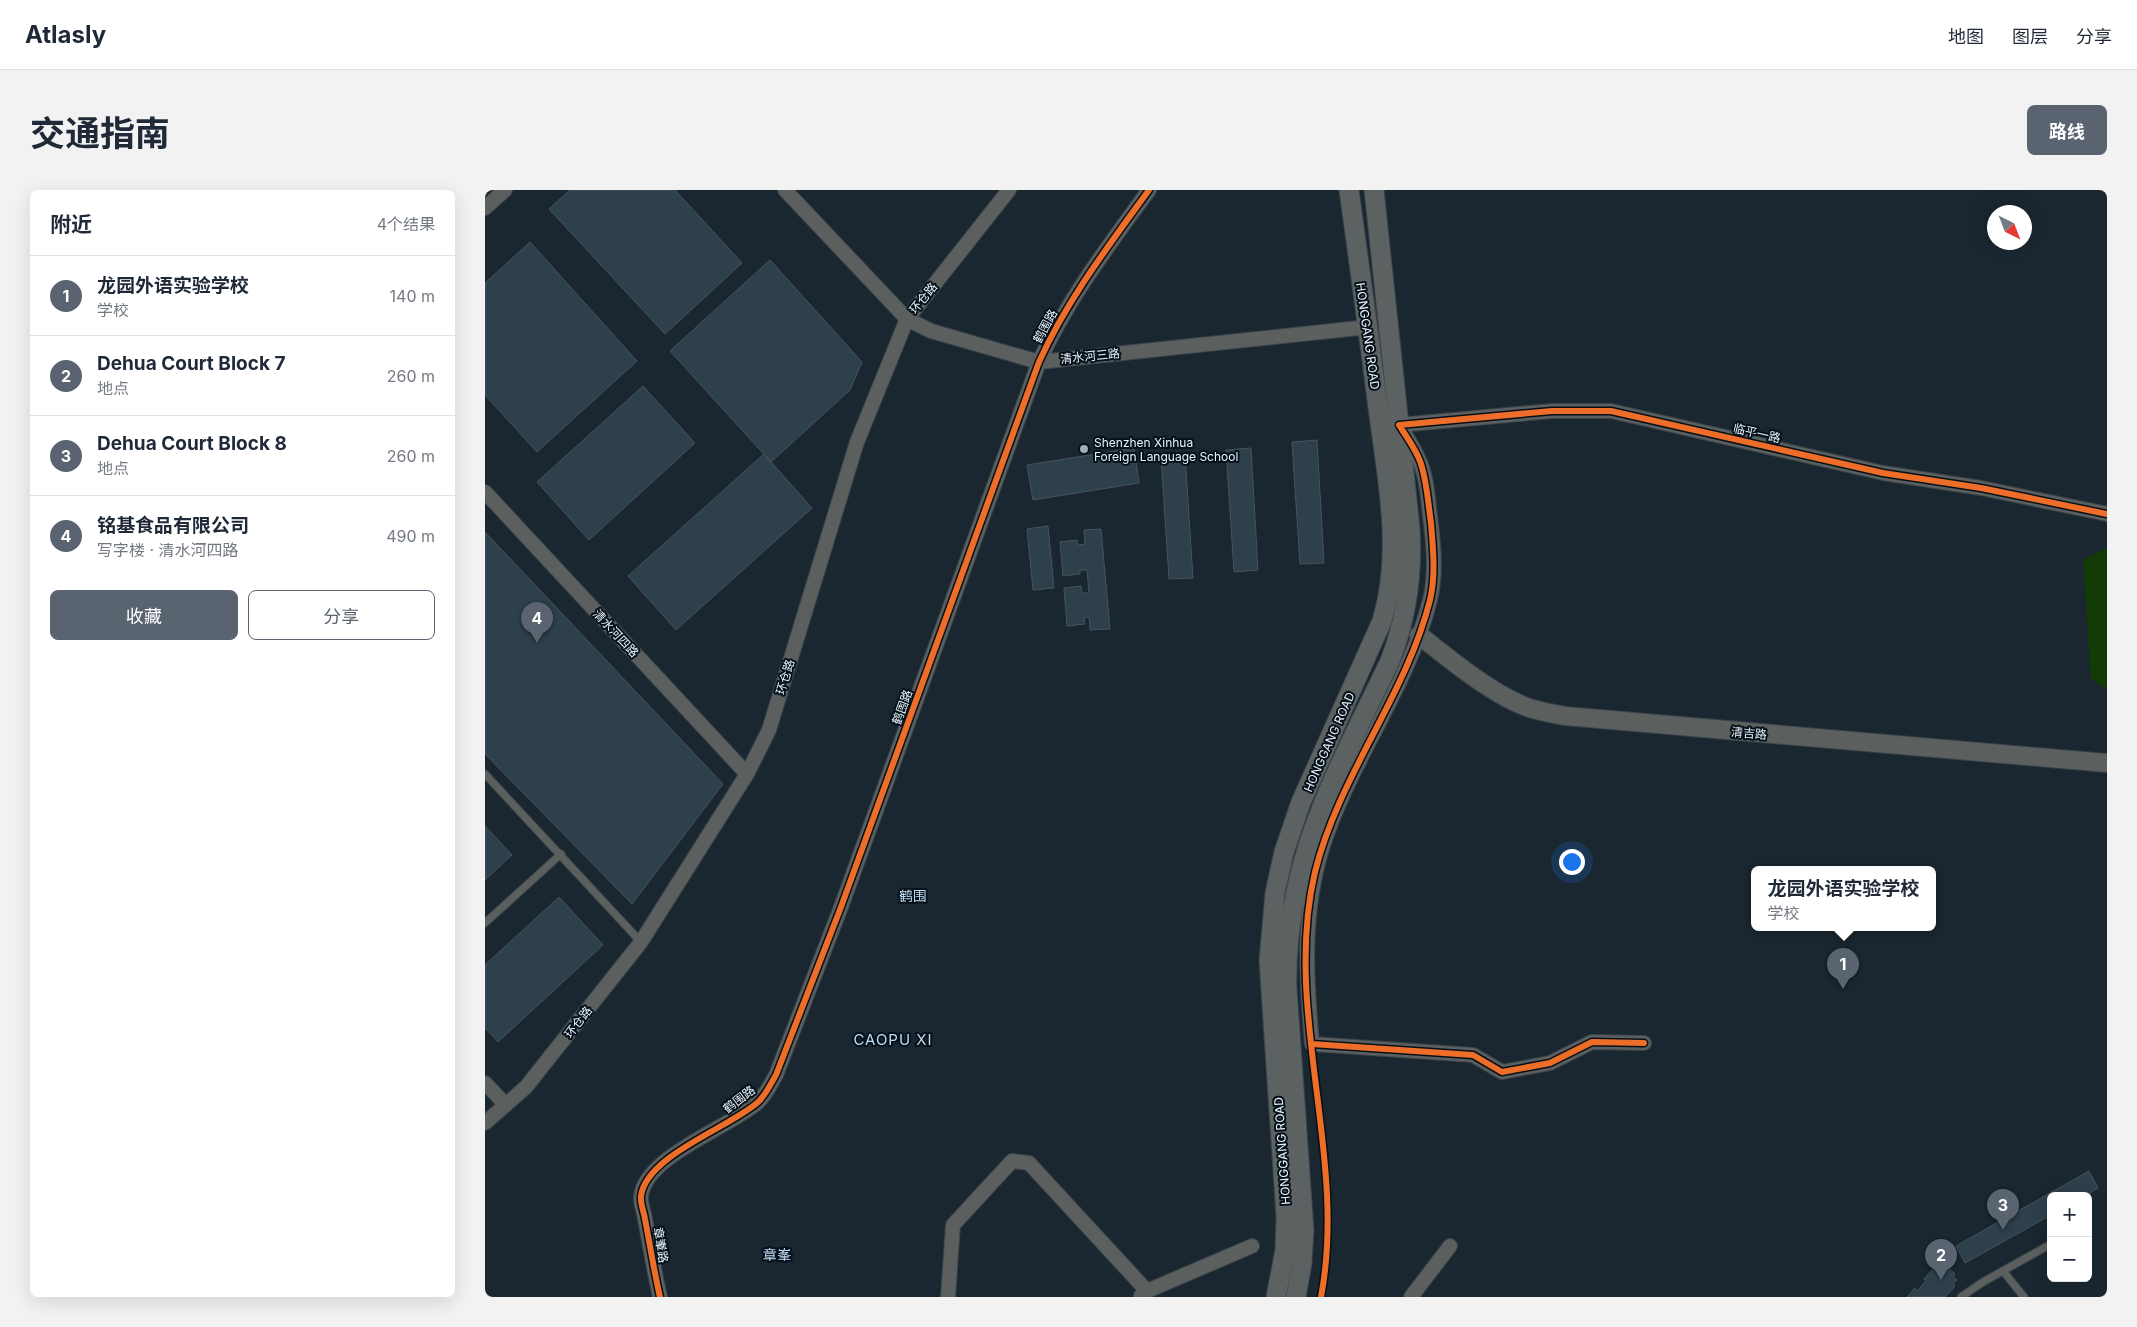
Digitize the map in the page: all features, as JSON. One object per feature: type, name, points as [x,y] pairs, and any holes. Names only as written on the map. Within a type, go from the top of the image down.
[{"type":"main road","name":"HONGGANG ROAD","points":[[1276,1297],[1285,1250],[1286,1217],[1269,960],[1275,893],[1284,852],[1301,802],[1382,621],[1391,586],[1392,571],[1391,518],[1349,190]]},
{"type":"main road","name":"HONGGANG ROAD","points":[[1296,1297],[1302,1263],[1304,1214],[1287,989],[1289,930],[1299,874],[1315,822],[1330,786],[1390,661],[1406,611],[1411,578],[1411,546],[1374,190]]},
{"type":"street","points":[[485,208],[505,190]]},
{"type":"street","name":"清水河三路","points":[[785,190],[907,319],[931,331],[1039,362],[1367,327]]},
{"type":"street","name":"环仓路","points":[[485,1123],[526,1087],[641,942],[747,774],[769,730],[857,442],[907,319],[1009,190]]},
{"type":"street","name":"鹤围路","points":[[641,1196],[648,1178],[660,1165],[690,1144],[747,1111],[767,1092],[776,1075],[841,907],[1039,362],[1052,333],[1149,190]]},
{"type":"street","name":"临平一路","points":[[1399,425],[1552,411],[1611,411],[1883,473],[1981,488],[2107,514]]},
{"type":"street","points":[[1399,425],[1419,459],[1429,509],[1434,568],[1431,599],[1419,635],[1401,677],[1343,794],[1322,847],[1315,871],[1307,916],[1306,942],[1306,983],[1312,1044],[1473,1055],[1502,1072],[1550,1062],[1592,1042],[1644,1043]]},
{"type":"street","name":"清水河四路","points":[[485,493],[747,774]]},
{"type":"street","name":"清吉路","points":[[1419,635],[1510,699],[1524,706],[1565,716],[2105,762]]},
{"type":"street","points":[[485,1083],[506,1105]]},
{"type":"street","points":[[949,1297],[953,1225],[1012,1162],[1029,1163],[1144,1294],[1251,1246]]},
{"type":"street","name":"章輋路","points":[[641,1196],[660,1297]]},
{"type":"street","points":[[1411,1297],[1450,1246]]},
{"type":"lane","points":[[485,774],[641,942]]},
{"type":"lane","points":[[485,923],[561,854]]},
{"type":"lane","points":[[1961,1297],[2047,1246]]},
{"type":"lane","points":[[2003,1271],[2024,1297]]},
{"type":"green space","points":[[2107,548],[2107,689],[2091,679],[2083,560]]},
{"type":"building","points":[[570,190],[675,190],[742,263],[665,334],[549,209]]},
{"type":"building","points":[[530,242],[637,361],[537,452],[485,395],[485,283]]},
{"type":"building","points":[[770,260],[862,362],[850,390],[771,462],[670,351]]},
{"type":"building","points":[[643,386],[695,443],[589,540],[537,482]]},
{"type":"building","points":[[1317,440],[1324,563],[1300,564],[1292,442]]},
{"type":"building","points":[[1134,448],[1139,483],[1033,500],[1027,465]]},
{"type":"building","points":[[1251,448],[1258,570],[1234,572],[1226,450]]},
{"type":"building","points":[[764,454],[812,508],[676,630],[628,576]]},
{"type":"building","points":[[1185,455],[1193,578],[1169,579],[1161,457]]},
{"type":"building","points":[[1048,526],[1054,588],[1033,590],[1027,529]]},
{"type":"building","points":[[1101,529],[1110,629],[1090,630],[1089,617],[1084,618],[1085,624],[1067,626],[1064,588],[1081,586],[1082,593],[1089,593],[1087,570],[1080,570],[1080,574],[1063,576],[1060,542],[1077,540],[1078,545],[1085,544],[1084,530]]},
{"type":"building","points":[[485,532],[723,784],[632,904],[485,754]]},
{"type":"building","points":[[485,826],[512,855],[485,880]]},
{"type":"building","points":[[559,897],[603,945],[498,1042],[485,1028],[485,965]]},
{"type":"building","points":[[2089,1171],[2098,1188],[2092,1192],[2052,1192]]},
{"type":"building","points":[[2047,1195],[2047,1217],[1965,1263],[1956,1246]]},
{"type":"building","points":[[1943,1263],[1955,1274],[1953,1276],[1957,1280],[1953,1284],[1955,1286],[1945,1297],[1907,1297],[1915,1288],[1917,1291],[1926,1281],[1924,1279],[1936,1266],[1939,1268]]},
{"type":"cycle path","points":[[660,1297],[641,1202],[646,1182],[657,1168],[672,1156],[744,1113],[757,1103],[776,1075],[841,907],[1039,362],[1062,317],[1076,295],[1104,252],[1149,190]]},
{"type":"cycle path","points":[[1321,1297],[1327,1244],[1327,1191],[1306,978],[1307,925],[1315,872],[1326,836],[1340,802],[1389,703],[1419,635],[1430,600],[1433,581],[1431,523],[1424,476],[1418,456],[1399,425],[1552,411],[1611,411],[1883,473],[1981,488],[2107,514]]},
{"type":"cycle path","points":[[1312,1044],[1473,1055],[1502,1072],[1550,1063],[1592,1042],[1644,1043]]},
{"type":"place","name":"Shenzhen Xinhua Foreign Language School","points":[[1084,449]]},
{"type":"place","name":"铭基食品有限公司","points":[[537,643]]},
{"type":"place","name":"龙园外语实验学校","points":[[1843,989]]},
{"type":"place","name":"Dehua Court Block 8","points":[[2003,1230]]},
{"type":"place","name":"Dehua Court Block 7","points":[[1941,1280]]},
{"type":"district","name":"鹤围","points":[[913,895]]},
{"type":"district","name":"CAOPU XI","points":[[893,1039]]},
{"type":"district","name":"章峯","points":[[777,1254]]}]
